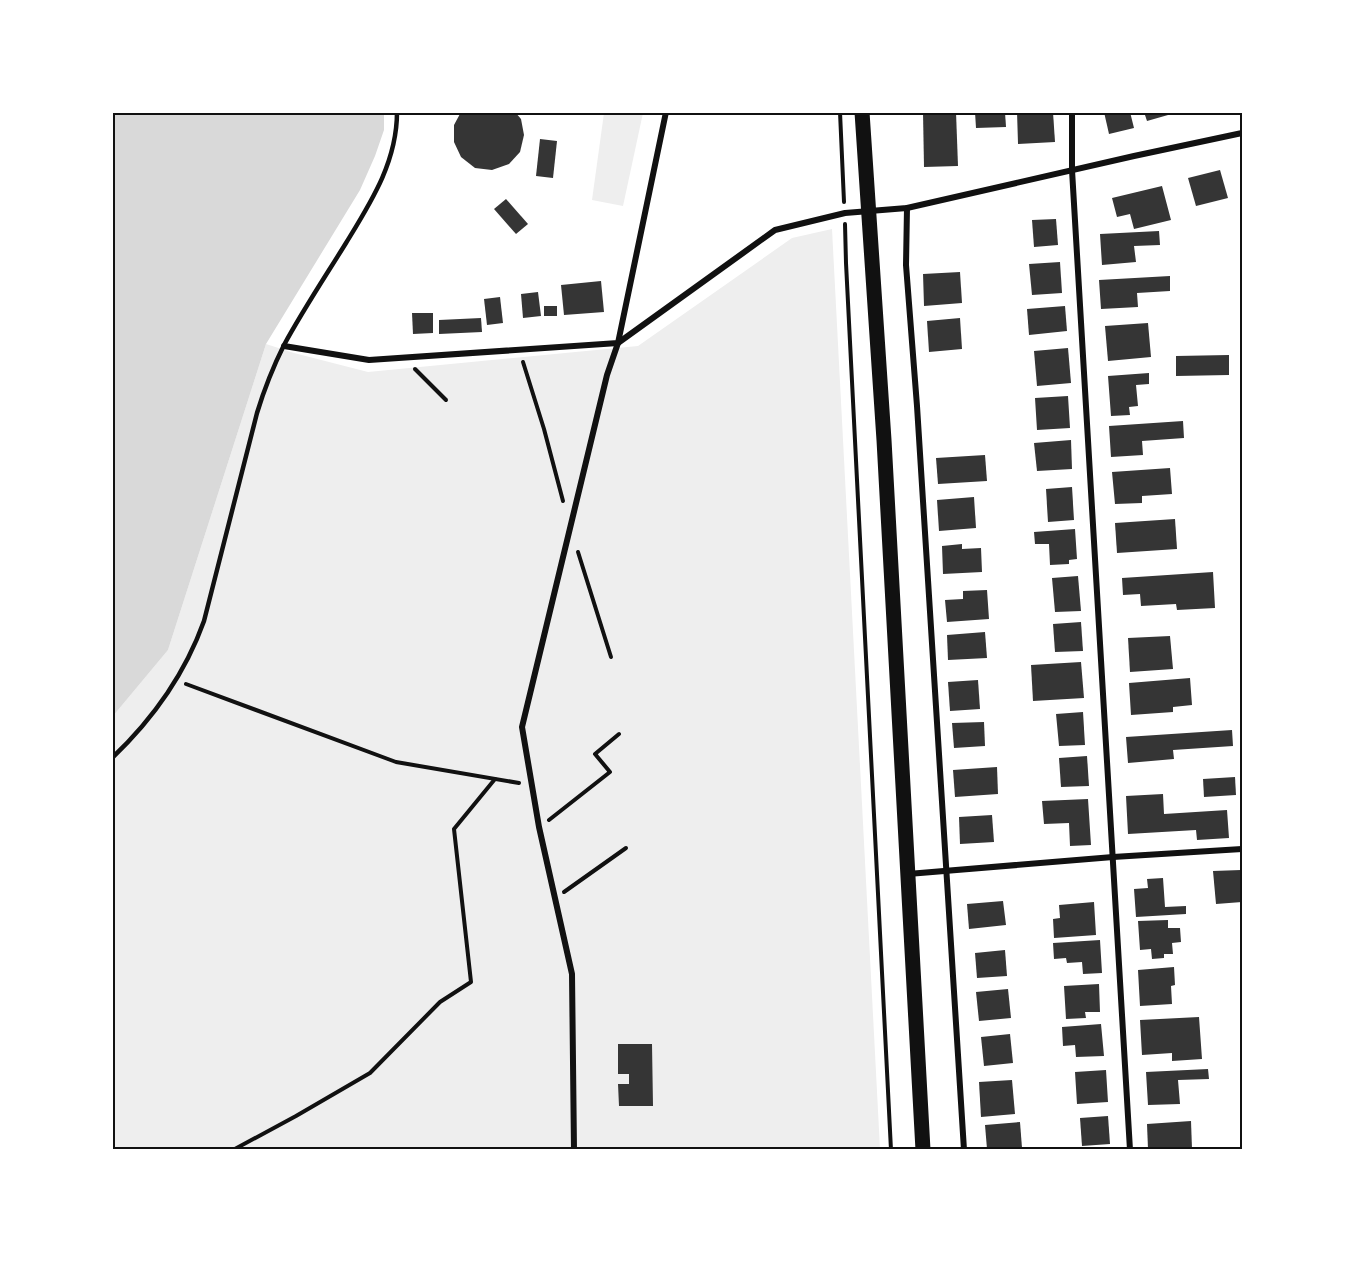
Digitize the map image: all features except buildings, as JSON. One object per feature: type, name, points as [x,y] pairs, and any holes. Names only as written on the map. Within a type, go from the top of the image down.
[{"type":"main road","points":[[862,112],[884,440],[923,1149]]},
{"type":"street","points":[[574,1149],[572,974],[539,828],[522,727],[604,387],[618,342],[666,112]]},
{"type":"street","points":[[1072,112],[1072,170],[1130,1149]]},
{"type":"street","points":[[284,345],[369,360],[618,342],[775,230],[845,213],[907,208],[1134,156],[1242,134]]},
{"type":"street","points":[[907,208],[906,265],[948,870],[964,1149]]},
{"type":"street","points":[[907,874],[1242,849]]},
{"type":"lane","points":[[112,758],[139,731],[166,697],[190,658],[204,621],[267,382],[284,345],[360,220],[382,178],[393,149],[397,112]]},
{"type":"path","points":[[840,112],[891,1149]]},
{"type":"path","points":[[404,358],[447,400]]},
{"type":"path","points":[[177,680],[396,762],[531,785]]},
{"type":"path","points":[[539,828],[610,772],[595,754],[619,734]]},
{"type":"path","points":[[233,1149],[370,1073],[440,1002],[471,982],[454,829],[495,779]]},
{"type":"path","points":[[556,898],[626,848]]},
{"type":"shaded area","points":[[113,112],[384,113],[384,130],[360,190],[266,344],[168,650],[113,716]]},
{"type":"shaded area","points":[[604,113],[643,113],[623,206],[592,200]]},
{"type":"shaded area","points":[[832,229],[880,1149],[113,1150],[113,716],[168,650],[266,344],[368,372],[638,346],[792,238]]}]
